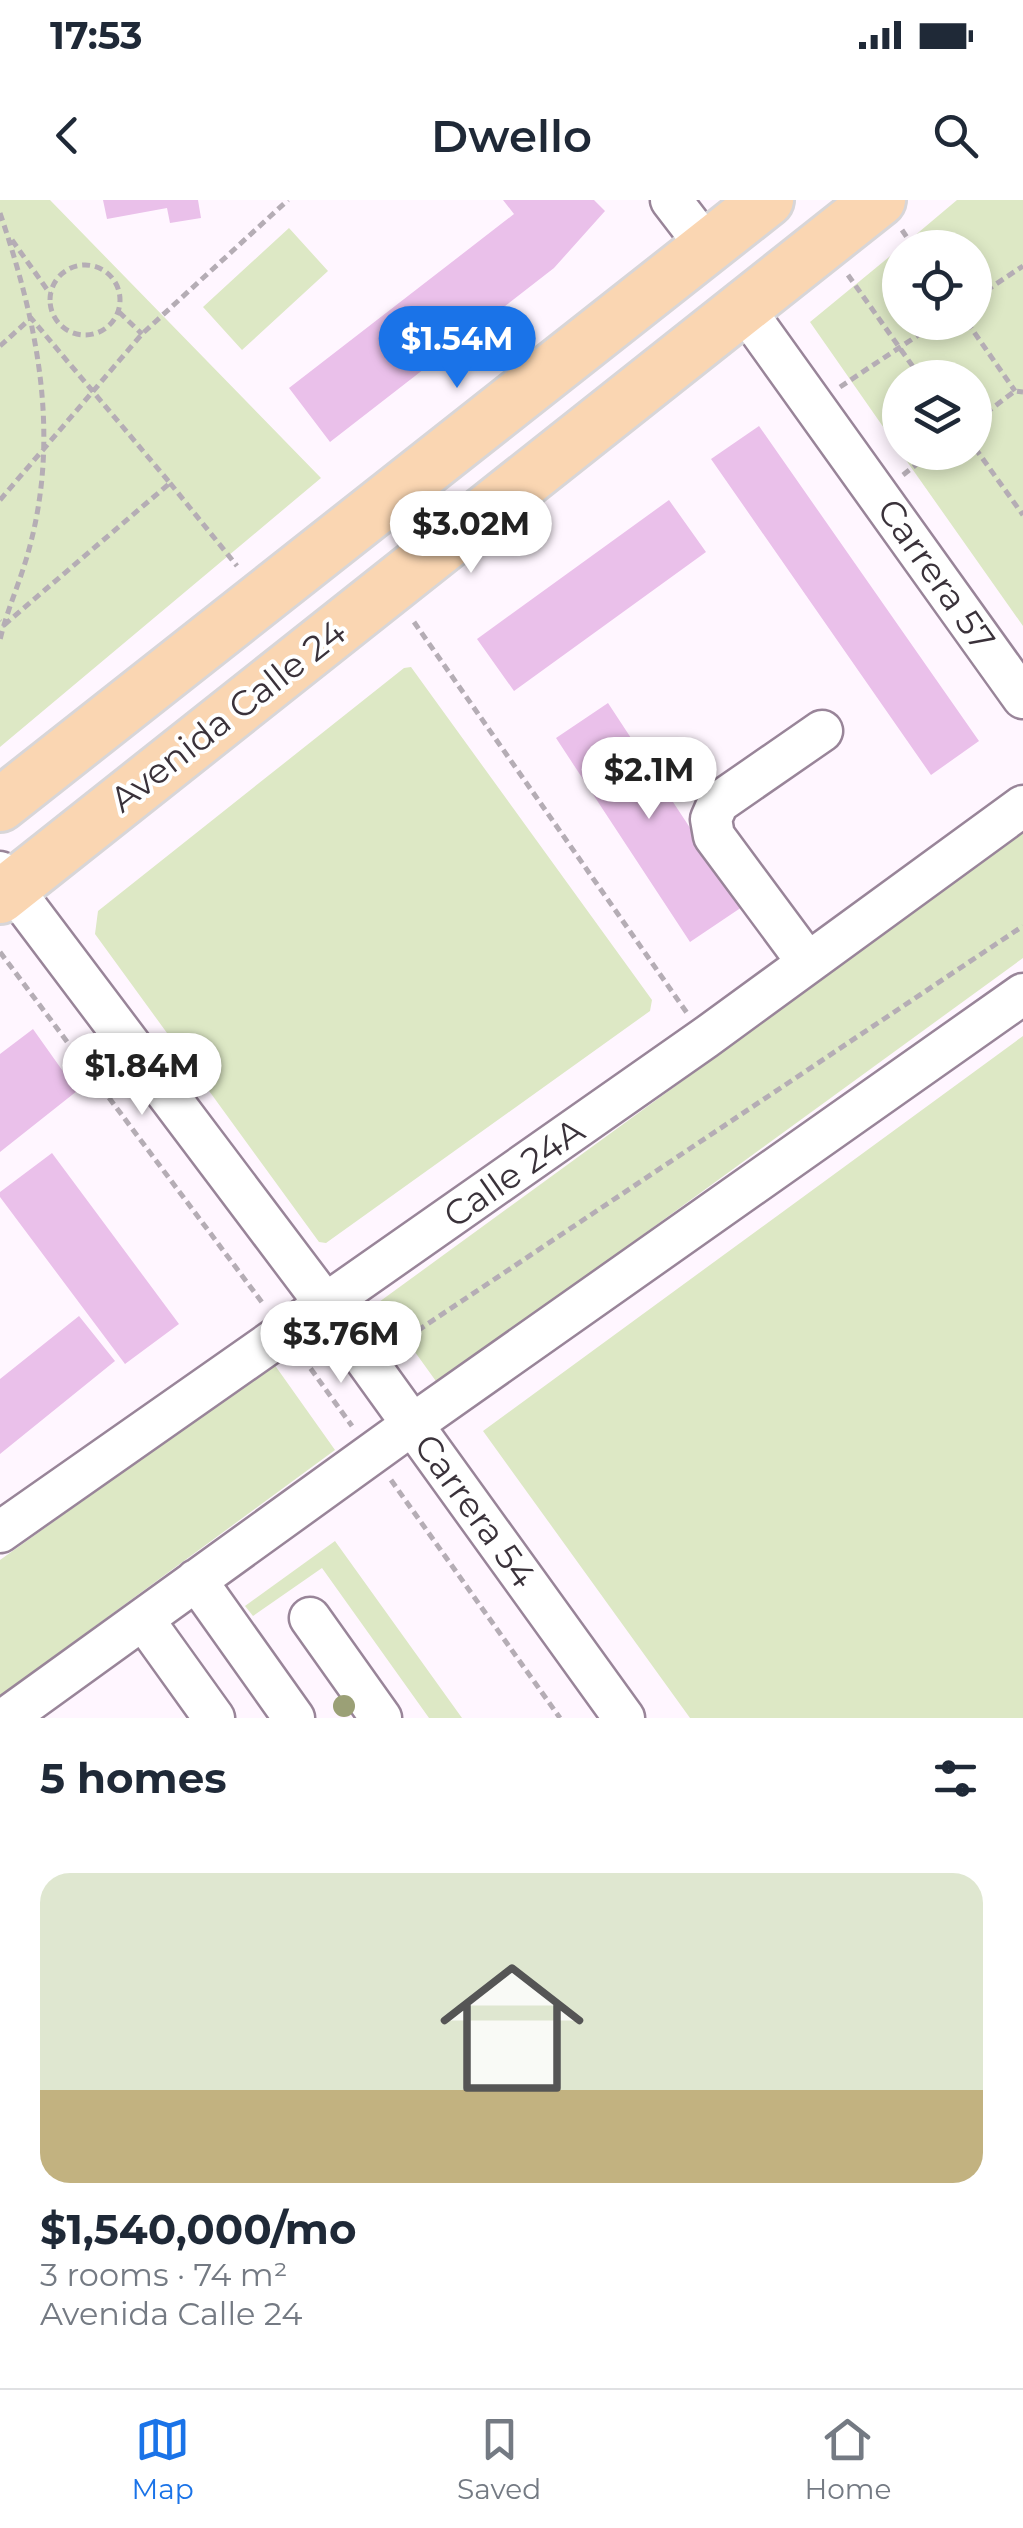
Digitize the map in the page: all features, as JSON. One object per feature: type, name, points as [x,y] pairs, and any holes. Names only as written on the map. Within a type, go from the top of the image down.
[{"type":"main road","name":"Avenida Calle 24","points":[[0,805],[766,200]]},
{"type":"main road","name":"Avenida Calle 24","points":[[4,886],[743,308],[890,215]]},
{"type":"street","points":[[671,200],[707,247]]},
{"type":"street","name":"Carrera 57","points":[[743,308],[1023,698]]},
{"type":"street","points":[[808,962],[714,836],[711,819],[718,804],[822,731]]},
{"type":"street","name":"Calle 24A","points":[[0,1532],[705,1038],[1023,806]]},
{"type":"street","name":"Carrera 54","points":[[4,886],[327,1306],[624,1718]]},
{"type":"street","points":[[6,1718],[413,1424],[1023,994]]},
{"type":"street","points":[[196,1580],[294,1718]]},
{"type":"street","points":[[310,1618],[381,1718]]},
{"type":"street","points":[[143,1619],[203,1702],[243,1649]]},
{"type":"path","points":[[0,500],[142,334],[288,200]]},
{"type":"path","points":[[0,213],[41,359],[45,449],[29,550],[2,623],[0,640]]},
{"type":"path","points":[[7,234],[50,295],[55,318],[72,333],[95,335],[113,322],[119,312],[119,289],[94,266],[82,265],[62,274],[50,295]]},
{"type":"path","points":[[992,287],[1023,266]]},
{"type":"path","points":[[846,272],[908,360]]},
{"type":"path","points":[[119,312],[142,334]]},
{"type":"path","points":[[0,346],[32,318]]},
{"type":"path","points":[[32,318],[240,568]]},
{"type":"path","points":[[814,404],[911,340]]},
{"type":"path","points":[[981,340],[1019,391],[992,409]]},
{"type":"path","points":[[991,470],[1023,515]]},
{"type":"path","points":[[2,623],[170,482]]},
{"type":"path","points":[[414,622],[705,1038]]},
{"type":"path","points":[[327,1391],[1023,926]]},
{"type":"green space","points":[[0,200],[50,200],[321,478],[0,747]]},
{"type":"green space","points":[[957,200],[1023,200],[1023,626],[913,470],[992,470],[992,360],[882,360],[882,425],[810,322],[882,262],[882,340],[992,340],[992,230],[921,230]]},
{"type":"green space","points":[[289,228],[328,271],[242,350],[203,307]]},
{"type":"green space","points":[[411,667],[652,1000],[650,1011],[326,1243],[319,1242],[95,934],[98,911],[404,668]]},
{"type":"green space","points":[[1023,833],[1023,958],[438,1384],[379,1302]]},
{"type":"green space","points":[[1023,1036],[1023,1718],[690,1718],[483,1431]]},
{"type":"green space","points":[[274,1364],[335,1450],[0,1696],[0,1560]]},
{"type":"green space","points":[[335,1541],[462,1718],[429,1718],[322,1568],[253,1616],[245,1606]]},
{"type":"building","points":[[103,200],[198,200],[201,218],[170,223],[167,208],[107,219]]},
{"type":"building","points":[[503,200],[594,200],[605,211],[554,268],[330,442],[289,388],[514,214]]},
{"type":"building","points":[[759,426],[979,741],[931,775],[711,459]]},
{"type":"building","points":[[669,500],[706,552],[514,691],[477,639]]},
{"type":"building","points":[[608,703],[742,907],[690,942],[556,738]]},
{"type":"building","points":[[33,1029],[77,1091],[0,1152],[0,1054]]},
{"type":"building","points":[[52,1153],[179,1324],[125,1364],[0,1197],[0,1192]]},
{"type":"building","points":[[79,1316],[115,1361],[0,1454],[0,1379]]}]
